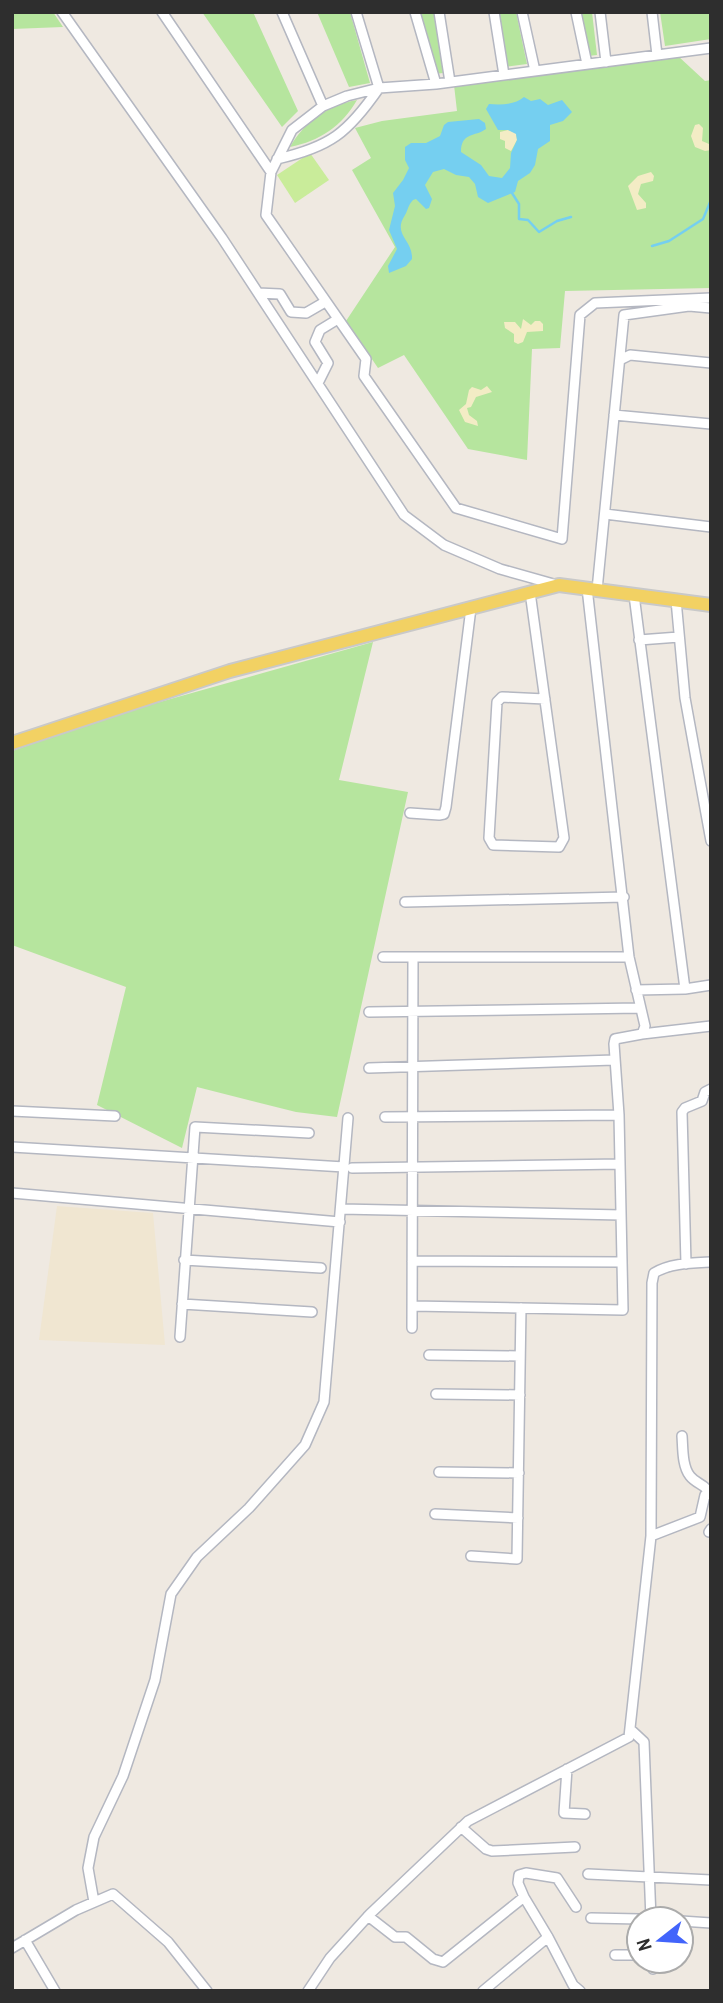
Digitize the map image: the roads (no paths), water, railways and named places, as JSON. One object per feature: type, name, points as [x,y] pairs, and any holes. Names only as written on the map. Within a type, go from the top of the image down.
[{"type":"main road","points":[[12,743],[230,671],[559,585],[711,605]]},
{"type":"street","points":[[62,12],[258,293],[404,515],[444,545],[500,569],[559,585]]},
{"type":"street","points":[[162,12],[271,172]]},
{"type":"street","points":[[282,12],[323,106]]},
{"type":"street","points":[[356,12],[379,88]]},
{"type":"street","points":[[415,12],[436,84]]},
{"type":"street","points":[[439,12],[450,82]]},
{"type":"street","points":[[494,12],[504,75]]},
{"type":"street","points":[[522,12],[535,71]]},
{"type":"street","points":[[576,12],[587,64]]},
{"type":"street","points":[[600,12],[606,62]]},
{"type":"street","points":[[652,12],[657,55]]},
{"type":"street","points":[[711,48],[436,84],[379,88],[347,96],[323,106],[292,130],[271,172],[267,215],[366,359],[364,376],[457,508],[562,539],[580,315],[595,303],[711,298]]},
{"type":"street","points":[[277,159],[304,153],[334,138],[357,119],[379,88]]},
{"type":"street","points":[[258,293],[279,294],[291,312],[306,313],[326,302]]},
{"type":"street","points":[[642,1034],[645,1026],[629,957],[592,589],[605,514],[624,315],[689,306],[711,308]]},
{"type":"street","points":[[318,383],[328,363],[315,342],[320,330],[338,319]]},
{"type":"street","points":[[620,360],[630,355],[711,363]]},
{"type":"street","points":[[614,415],[711,424]]},
{"type":"street","points":[[605,514],[711,527]]},
{"type":"street","points":[[530,592],[545,699],[563,844],[559,847],[492,845],[489,838],[497,702],[502,697],[545,699]]},
{"type":"street","points":[[634,595],[685,989]]},
{"type":"street","points":[[676,600],[685,698],[711,841]]},
{"type":"street","points":[[410,813],[444,814],[471,608]]},
{"type":"street","points":[[639,640],[679,637]]},
{"type":"street","points":[[405,902],[624,897]]},
{"type":"street","points":[[383,957],[629,957]]},
{"type":"street","points":[[412,1328],[413,957]]},
{"type":"street","points":[[636,990],[685,989],[711,985]]},
{"type":"street","points":[[369,1012],[640,1008]]},
{"type":"street","points":[[412,1306],[623,1310],[615,1039],[711,1026]]},
{"type":"street","points":[[369,1068],[614,1060]]},
{"type":"street","points":[[686,1264],[682,1112],[702,1101],[705,1091],[711,1089]]},
{"type":"street","points":[[12,1111],[115,1116]]},
{"type":"street","points":[[385,1117],[619,1115]]},
{"type":"street","points":[[94,1902],[88,1868],[94,1837],[123,1776],[155,1680],[171,1594],[197,1557],[249,1508],[305,1446],[324,1402],[341,1209],[348,1168],[348,1118]]},
{"type":"street","points":[[180,1337],[195,1127],[309,1133]]},
{"type":"street","points":[[12,1147],[348,1168],[620,1164]]},
{"type":"street","points":[[12,1193],[340,1223]]},
{"type":"street","points":[[341,1209],[621,1215]]},
{"type":"street","points":[[184,1260],[321,1268]]},
{"type":"street","points":[[412,1261],[622,1262]]},
{"type":"street","points":[[308,1991],[330,1958],[368,1916],[468,1821],[629,1737],[651,1536],[652,1283],[654,1273],[661,1269],[711,1262]]},
{"type":"street","points":[[182,1304],[312,1312]]},
{"type":"street","points":[[471,1556],[517,1559],[521,1308]]},
{"type":"street","points":[[429,1355],[520,1356]]},
{"type":"street","points":[[436,1394],[520,1395]]},
{"type":"street","points":[[651,1536],[700,1517],[705,1495],[710,1493],[701,1483],[690,1477],[685,1468],[682,1436]]},
{"type":"street","points":[[439,1472],[519,1473]]},
{"type":"street","points":[[435,1514],[518,1518]]},
{"type":"street","points":[[630,1728],[644,1742],[651,1905]]},
{"type":"street","points":[[567,1769],[564,1813],[585,1814]]},
{"type":"street","points":[[461,1827],[486,1850],[575,1847]]},
{"type":"street","points":[[576,1907],[557,1878],[526,1873],[519,1875],[518,1883],[524,1897],[573,1985],[580,1991]]},
{"type":"street","points":[[588,1874],[711,1880]]},
{"type":"street","points":[[12,1948],[76,1910],[113,1894],[168,1942],[207,1991]]},
{"type":"street","points":[[368,1916],[395,1937],[406,1937],[433,1959],[443,1962],[524,1897]]},
{"type":"street","points":[[591,1918],[625,1919]]},
{"type":"street","points":[[483,1991],[548,1937]]},
{"type":"street","points":[[26,1940],[55,1991]]},
{"type":"street","points":[[615,1955],[625,1955]]},
{"type":"water","points":[[524,97],[531,101],[540,99],[548,105],[562,100],[572,112],[563,121],[550,125],[550,141],[538,149],[535,165],[530,173],[518,181],[515,192],[488,203],[478,197],[475,184],[469,177],[444,169],[433,172],[425,185],[432,199],[429,208],[426,209],[416,199],[413,200],[402,222],[402,232],[410,246],[412,259],[406,266],[389,273],[388,266],[397,249],[389,230],[395,206],[393,193],[409,168],[405,160],[405,147],[411,143],[426,143],[440,136],[448,122],[479,119],[485,123],[486,129],[466,138],[461,152],[481,165],[489,176],[502,178],[510,168],[516,134],[508,130],[498,130],[486,109],[489,104],[512,103]]},
{"type":"waterway","points":[[512,193],[519,204],[519,219],[528,220],[539,232],[557,221],[571,217]]},
{"type":"waterway","points":[[652,246],[669,241],[703,219],[711,200]]}]
